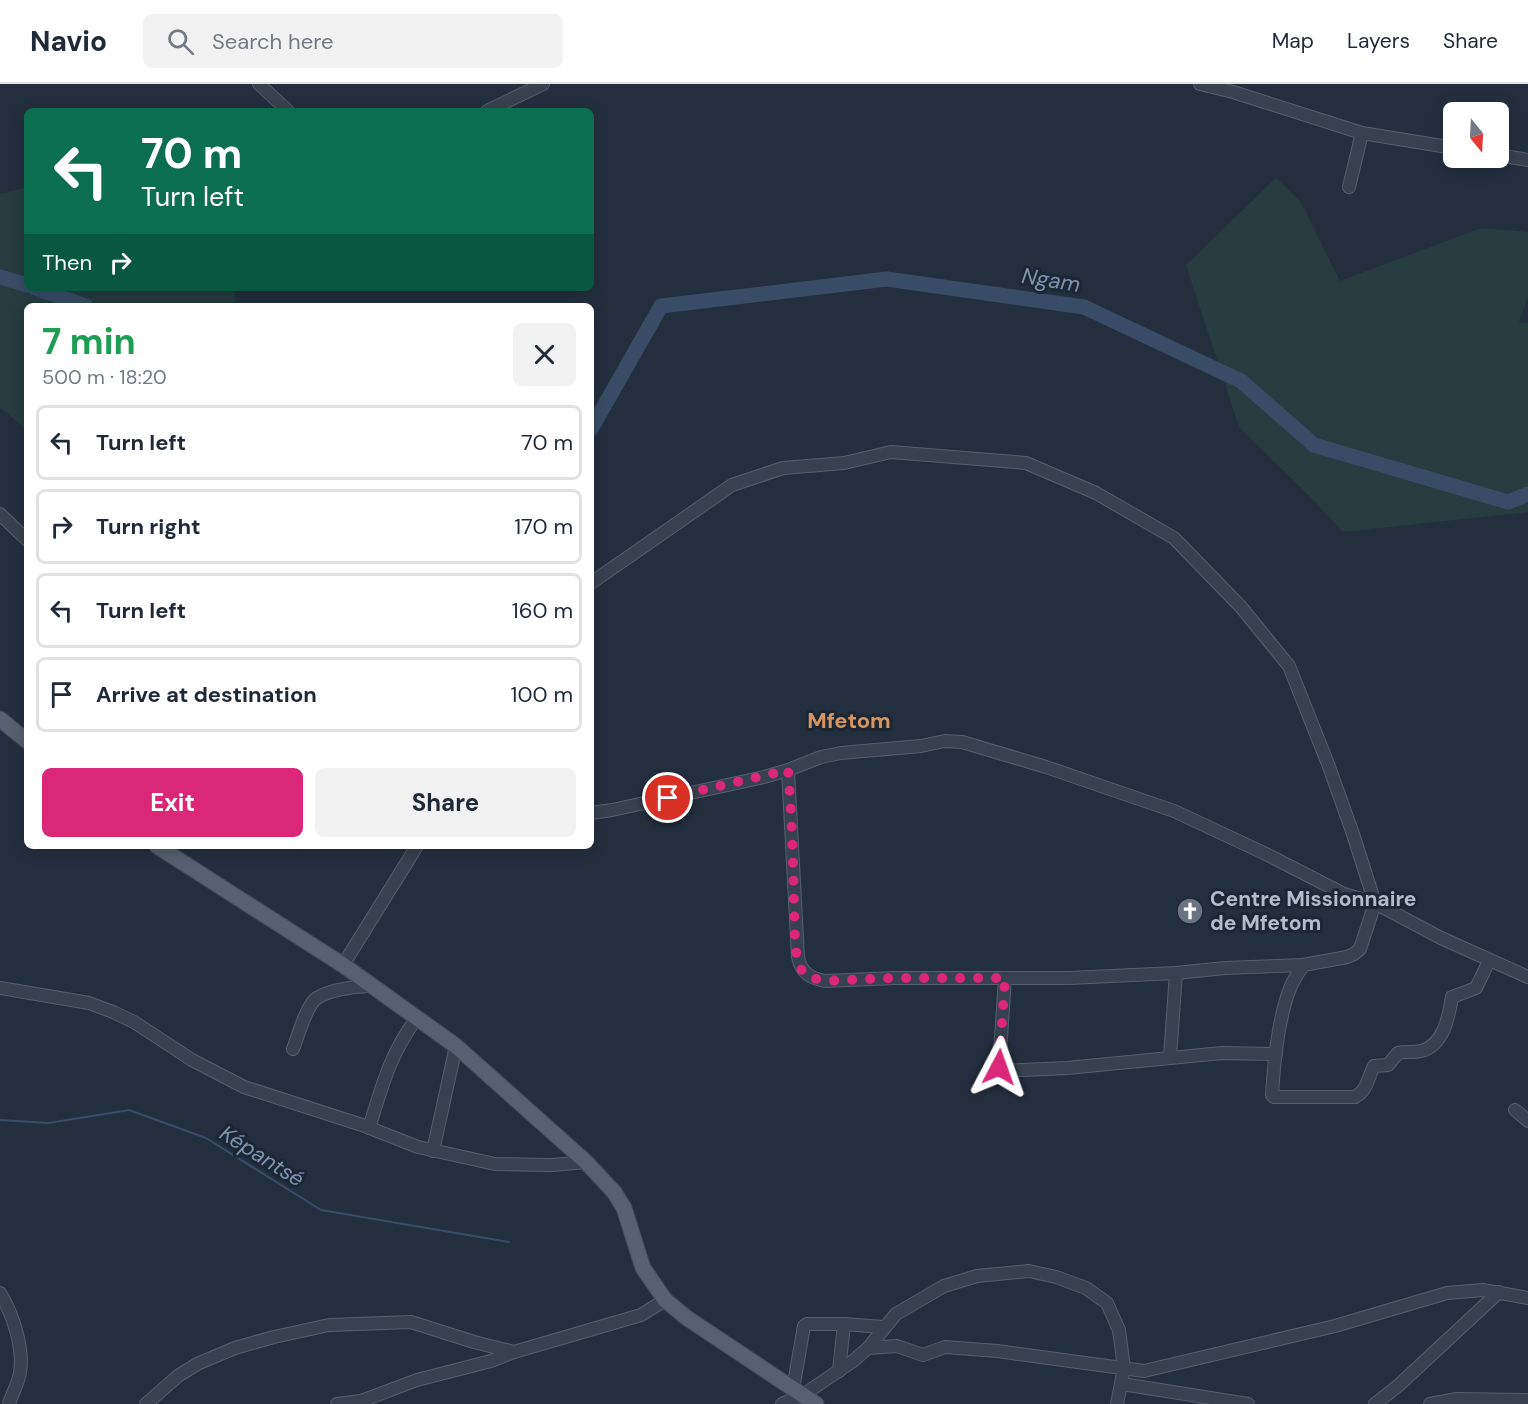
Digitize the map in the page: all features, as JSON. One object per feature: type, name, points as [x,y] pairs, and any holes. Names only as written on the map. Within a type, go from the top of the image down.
[{"type":"main road","points":[[0,719],[24,739]]},
{"type":"main road","points":[[162,849],[343,965],[456,1046],[586,1162],[621,1200],[643,1268],[665,1300],[687,1318],[816,1404]]},
{"type":"street","points":[[259,84],[285,108]]},
{"type":"street","points":[[493,108],[543,84]]},
{"type":"street","points":[[1200,84],[1233,92],[1362,133],[1443,146]]},
{"type":"street","points":[[1349,187],[1362,133]]},
{"type":"street","points":[[1509,157],[1528,160]]},
{"type":"street","points":[[594,581],[732,485],[783,468],[844,463],[891,452],[1026,463],[1096,493],[1174,538],[1241,607],[1289,666],[1328,764],[1375,903],[1360,949],[1347,957],[1303,965],[1225,968],[1176,973],[1005,978],[895,978],[825,981],[814,979],[805,974],[800,967],[797,947],[788,770]]},
{"type":"street","points":[[0,514],[24,537]]},
{"type":"street","points":[[594,813],[788,770],[821,757],[841,753],[921,746],[945,741],[962,742],[1046,767],[1174,811],[1344,894],[1375,903],[1489,961],[1528,977]]},
{"type":"street","points":[[343,965],[415,849]]},
{"type":"street","points":[[1303,965],[1291,987],[1276,1054],[1272,1095],[1274,1097],[1355,1097],[1365,1088],[1374,1066],[1388,1065],[1398,1053],[1422,1051],[1436,1041],[1448,1019],[1452,997],[1476,988],[1489,961]]},
{"type":"street","points":[[1170,1057],[1176,973]]},
{"type":"street","points":[[1005,978],[999,1067],[1002,1071],[1067,1068],[1170,1057],[1248,1052],[1276,1054]]},
{"type":"street","points":[[292,1049],[308,1011],[317,998],[341,990],[372,985]]},
{"type":"street","points":[[0,988],[89,1003],[113,1012],[134,1022],[192,1060],[244,1087],[369,1128],[418,1148],[495,1164],[520,1166],[586,1162]]},
{"type":"street","points":[[369,1128],[390,1062],[404,1035],[417,1018]]},
{"type":"street","points":[[433,1151],[456,1046]]},
{"type":"street","points":[[1515,1110],[1528,1121]]},
{"type":"street","points":[[782,1404],[798,1392],[839,1371],[868,1348],[896,1314],[944,1286],[976,1276],[1029,1271],[1056,1277],[1086,1288],[1107,1303],[1119,1330],[1124,1368],[1117,1404]]},
{"type":"street","points":[[868,1348],[897,1346],[923,1355],[945,1347],[997,1351],[1144,1371],[1335,1326],[1447,1293],[1483,1290],[1528,1298]]},
{"type":"street","points":[[1376,1404],[1499,1292]]},
{"type":"street","points":[[0,1293],[5,1300],[15,1331],[20,1355],[18,1383],[9,1404]]},
{"type":"street","points":[[337,1404],[360,1402],[417,1380],[491,1361],[514,1352],[641,1315],[665,1300]]},
{"type":"street","points":[[146,1404],[178,1376],[197,1364],[235,1348],[329,1325],[411,1322],[514,1352]]},
{"type":"street","points":[[798,1392],[804,1326],[807,1324],[844,1324],[880,1331]]},
{"type":"street","points":[[839,1371],[844,1324]]},
{"type":"street","points":[[880,1331],[885,1347]]},
{"type":"street","points":[[1122,1384],[1248,1404]]},
{"type":"street","points":[[1430,1404],[1457,1399],[1528,1400]]},
{"type":"green space","points":[[1276,178],[1301,202],[1340,281],[1481,228],[1528,232],[1528,297],[1519,322],[1528,323],[1528,512],[1343,532],[1239,427],[1186,265]]},
{"type":"green space","points":[[24,188],[24,291],[234,291],[236,303],[24,303],[24,427],[0,407],[0,194]]},
{"type":"waterway","name":"Ngam","points":[[0,277],[24,284]]},
{"type":"waterway","name":"Ngam","points":[[594,424],[661,306],[887,279],[1084,307],[1241,381],[1314,445],[1508,502],[1528,494]]},
{"type":"waterway","name":"Ngam","points":[[44,291],[78,303]]},
{"type":"waterway","name":"Képantsé","points":[[0,1120],[49,1123],[129,1110],[206,1138],[321,1210],[509,1242]]},
{"type":"place","name":"Centre Missionnaire de Mfetom","points":[[1190,911]]},
{"type":"district","name":"Mfetom","points":[[849,720]]},
{"type":"route","points":[[668,798],[788,770],[795,925],[800,967],[805,974],[825,981],[895,978],[1005,978],[999,1067]]}]
